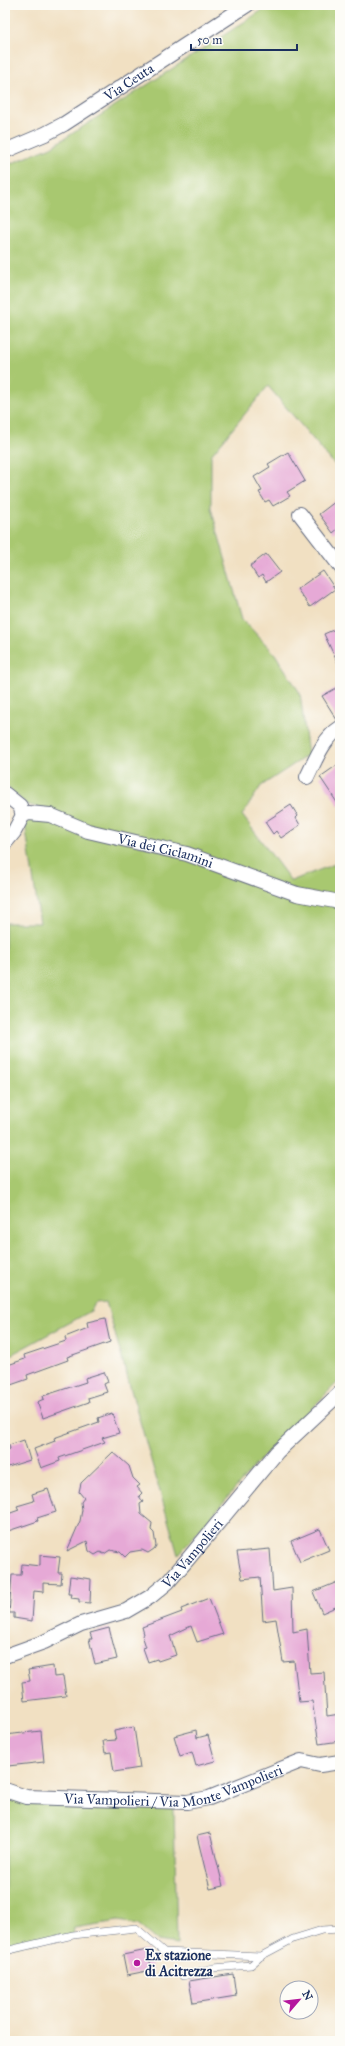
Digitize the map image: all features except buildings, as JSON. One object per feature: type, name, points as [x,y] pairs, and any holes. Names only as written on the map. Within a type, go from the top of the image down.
[{"type":"street","name":"Via Ceuta","points":[[5,151],[64,124],[247,5]]},
{"type":"street","points":[[300,514],[340,566]]},
{"type":"street","points":[[307,777],[324,742],[332,733],[340,728]]},
{"type":"street","points":[[5,794],[20,806],[23,815],[14,832],[5,843]]},
{"type":"street","name":"Via dei Ciclamini","points":[[23,815],[29,813],[50,815],[88,832],[187,854],[297,894],[340,902]]},
{"type":"street","name":"Via Vampolieri","points":[[5,1656],[44,1642],[81,1624],[131,1608],[150,1597],[168,1582],[277,1452],[340,1393]]},
{"type":"street","name":"Via Vampolieri / Via Monte Vampolieri","points":[[5,1790],[26,1797],[187,1802],[209,1798],[301,1761],[320,1765],[340,1762]]},
{"type":"lane","points":[[5,1951],[73,1935],[136,1928],[164,1952],[261,1956]]},
{"type":"lane","points":[[183,1976],[213,1968],[251,1965],[261,1956],[293,1939],[322,1930],[340,1929]]},
{"type":"green space","points":[[276,5],[340,5],[340,471],[268,386],[211,455],[211,508],[242,619],[275,654],[300,693],[308,755],[261,786],[242,815],[291,881],[340,862],[340,898],[295,890],[86,827],[52,812],[26,804],[5,785],[5,166],[51,147],[261,11]]},
{"type":"green space","points":[[32,817],[189,858],[340,906],[340,1380],[258,1462],[178,1555],[106,1302],[95,1303],[91,1311],[5,1358],[5,923],[40,923],[25,824]]},
{"type":"green space","points":[[5,1795],[174,1807],[177,1944],[158,1941],[138,1924],[118,1921],[74,1928],[73,1935],[5,1948]]},
{"type":"place","name":"Ex stazione di Acitrezza","points":[[137,1963]]}]
